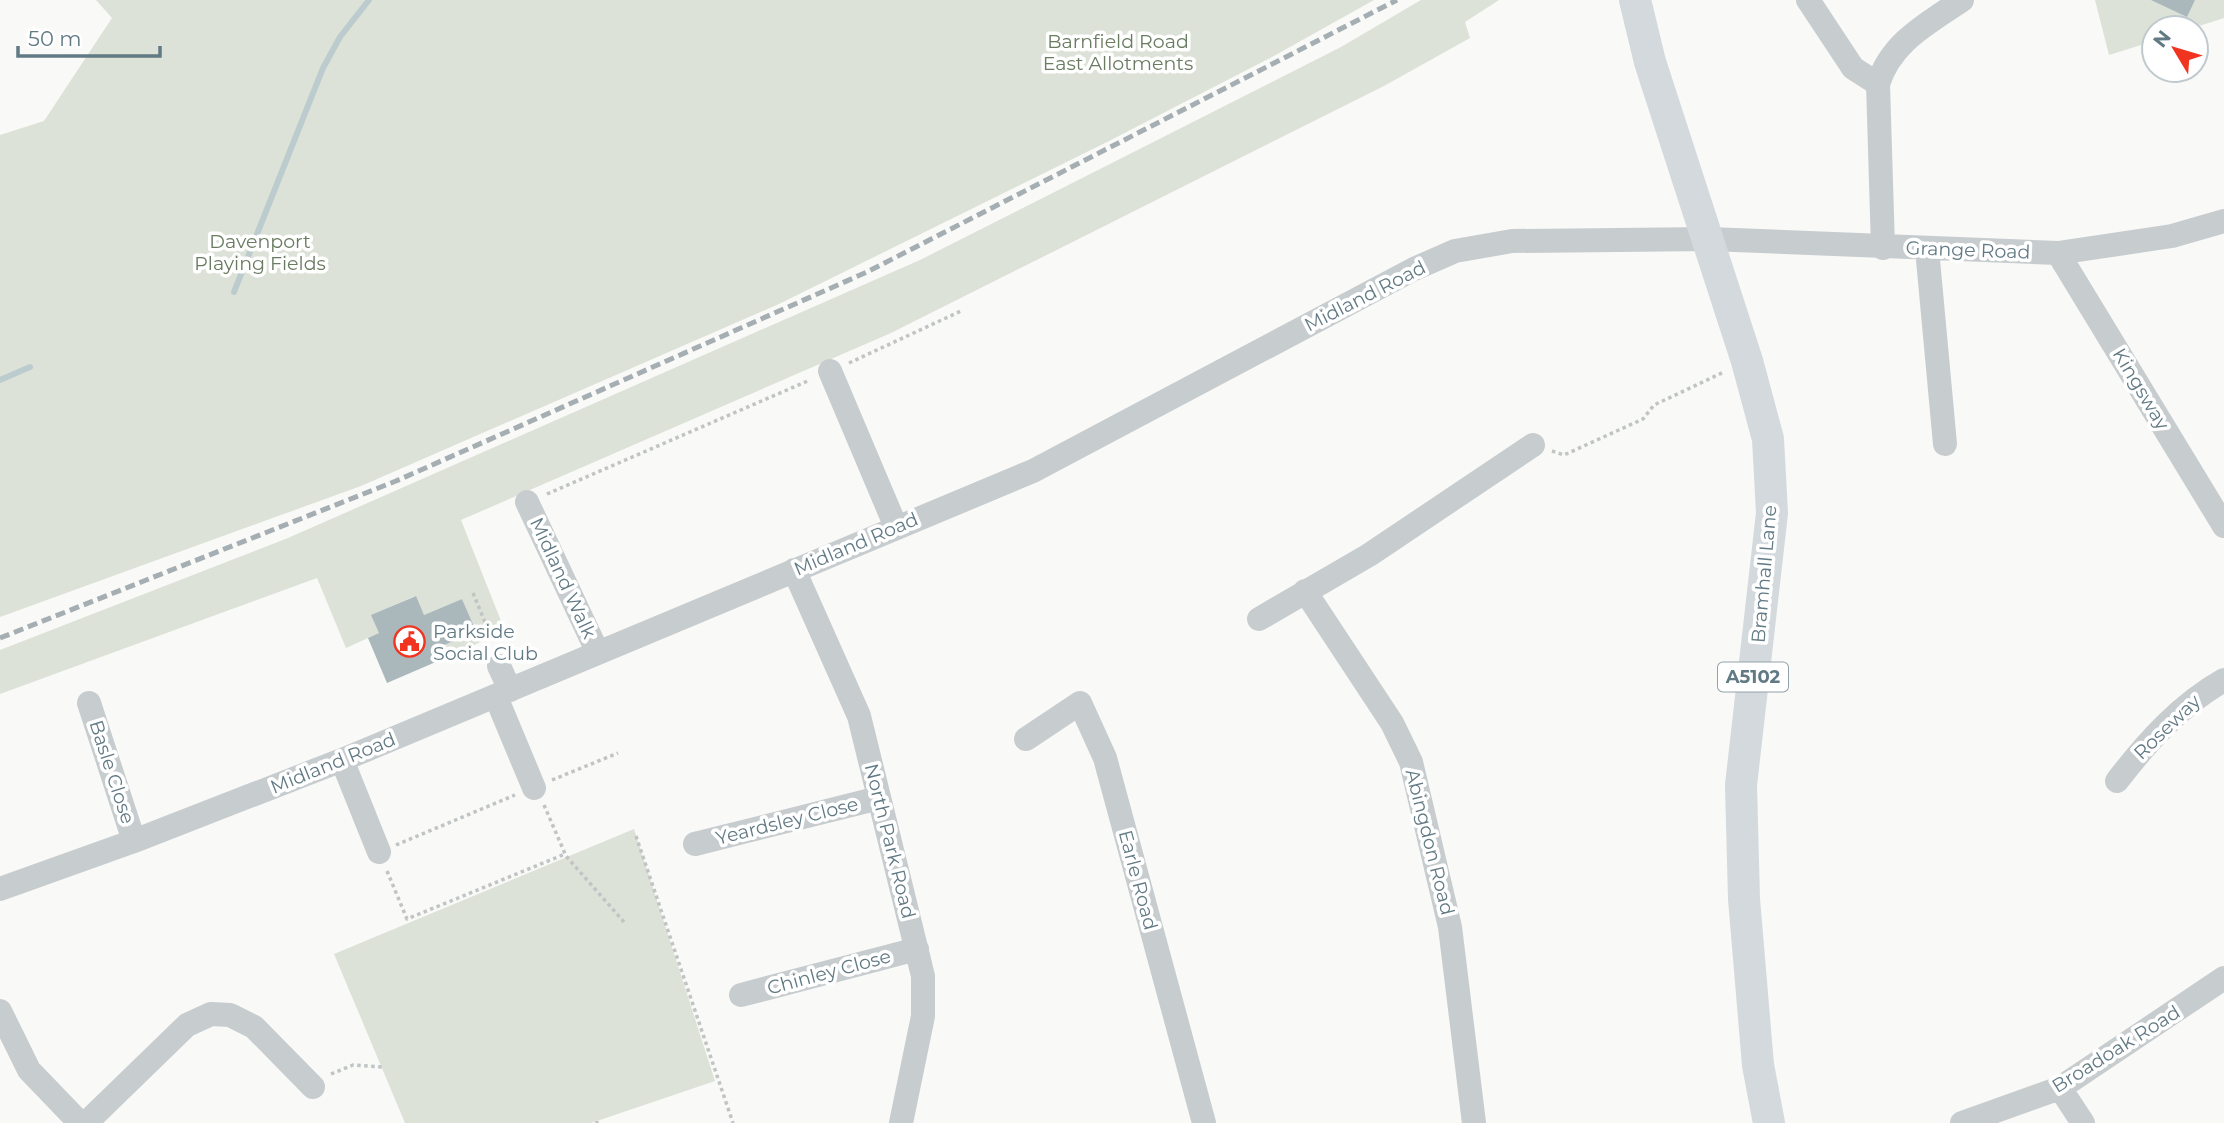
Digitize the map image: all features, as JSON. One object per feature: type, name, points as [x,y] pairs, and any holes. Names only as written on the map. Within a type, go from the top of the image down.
[{"type":"main road","name":"Bramhall Lane","points":[[1635,0],[1650,62],[1709,239],[1768,439],[1772,513],[1741,785],[1744,899],[1758,1065],[1769,1123]]},
{"type":"street","points":[[1808,0],[1853,68],[1878,84]]},
{"type":"street","points":[[1883,247],[1878,84],[1887,60],[1903,41],[1962,0]]},
{"type":"street","name":"Grange Road","points":[[1709,239],[2058,253],[2172,236],[2224,221]]},
{"type":"street","name":"Midland Road","points":[[0,889],[134,841],[342,760],[1033,471],[1413,269],[1455,251],[1512,241],[1709,239]]},
{"type":"street","points":[[1927,249],[1945,444]]},
{"type":"street","name":"Kingsway","points":[[2058,253],[2224,526]]},
{"type":"street","points":[[830,371],[896,527]]},
{"type":"street","points":[[1258,619],[1369,555],[1533,445]]},
{"type":"street","name":"Midland Walk","points":[[527,502],[598,653]]},
{"type":"street","name":"North Park Road","points":[[794,570],[859,716],[917,949],[925,993],[923,1016],[901,1123]]},
{"type":"street","name":"Abingdon Road","points":[[1305,591],[1392,723],[1411,762],[1450,927],[1474,1123]]},
{"type":"street","points":[[499,666],[503,694],[535,787]]},
{"type":"street","name":"Roseway","points":[[2117,781],[2146,744],[2199,694],[2224,680]]},
{"type":"street","name":"Basle Close","points":[[89,704],[134,841]]},
{"type":"street","name":"Earle Road","points":[[1026,739],[1080,704],[1091,724],[1105,758],[1204,1123]]},
{"type":"street","points":[[342,760],[379,852]]},
{"type":"street","name":"Yeardsley Close","points":[[695,844],[879,798]]},
{"type":"street","name":"Chinley Close","points":[[741,995],[917,949]]},
{"type":"street","name":"Broadoak Road","points":[[1962,1123],[2060,1087],[2224,978]]},
{"type":"street","points":[[0,1010],[29,1070],[80,1123]]},
{"type":"street","points":[[86,1123],[187,1025],[211,1014],[230,1015],[254,1027],[313,1087]]},
{"type":"street","points":[[2060,1087],[2083,1123]]},
{"type":"path","points":[[527,502],[830,371],[961,311]]},
{"type":"path","points":[[1533,445],[1564,455],[1643,419],[1654,405],[1747,361]]},
{"type":"path","points":[[473,593],[491,637]]},
{"type":"path","points":[[565,854],[407,919],[379,852],[618,753]]},
{"type":"path","points":[[535,787],[565,854],[624,922]]},
{"type":"path","points":[[636,836],[733,1123]]},
{"type":"path","points":[[313,1087],[345,1066],[382,1067]]},
{"type":"green space","name":"Davenport Playing Fields","points":[[96,0],[1374,0],[1272,57],[1109,141],[779,304],[361,486],[0,617],[0,135],[44,121],[112,18]]},
{"type":"green space","points":[[1421,0],[1499,0],[1465,22],[1470,38],[1384,86],[891,333],[461,520],[505,631],[445,658],[440,647],[476,631],[462,599],[424,615],[415,596],[372,615],[379,633],[346,648],[317,578],[0,694],[0,650],[288,538],[920,260],[1341,47]]},
{"type":"green space","points":[[2095,0],[2224,0],[2224,18],[2210,23],[2210,14],[2140,14],[2140,45],[2109,55]]},
{"type":"green space","points":[[634,829],[715,1081],[591,1123],[405,1123],[334,954]]},
{"type":"building","points":[[2151,0],[2195,0],[2188,14],[2181,14]]},
{"type":"building","name":"Parkside Social Club","points":[[416,596],[424,615],[462,599],[476,631],[440,647],[445,658],[387,683],[368,638],[379,633],[371,615]]},
{"type":"waterway","points":[[234,292],[323,68],[340,37],[369,0]]},
{"type":"waterway","points":[[0,380],[30,367]]},
{"type":"railway","points":[[0,638],[396,481],[867,272],[1397,0]]},
{"type":"place","name":"Parkside Social Club","points":[[410,642]]},
{"type":"park label","name":"Barnfield Road East Allotments","points":[[1118,52]]}]
